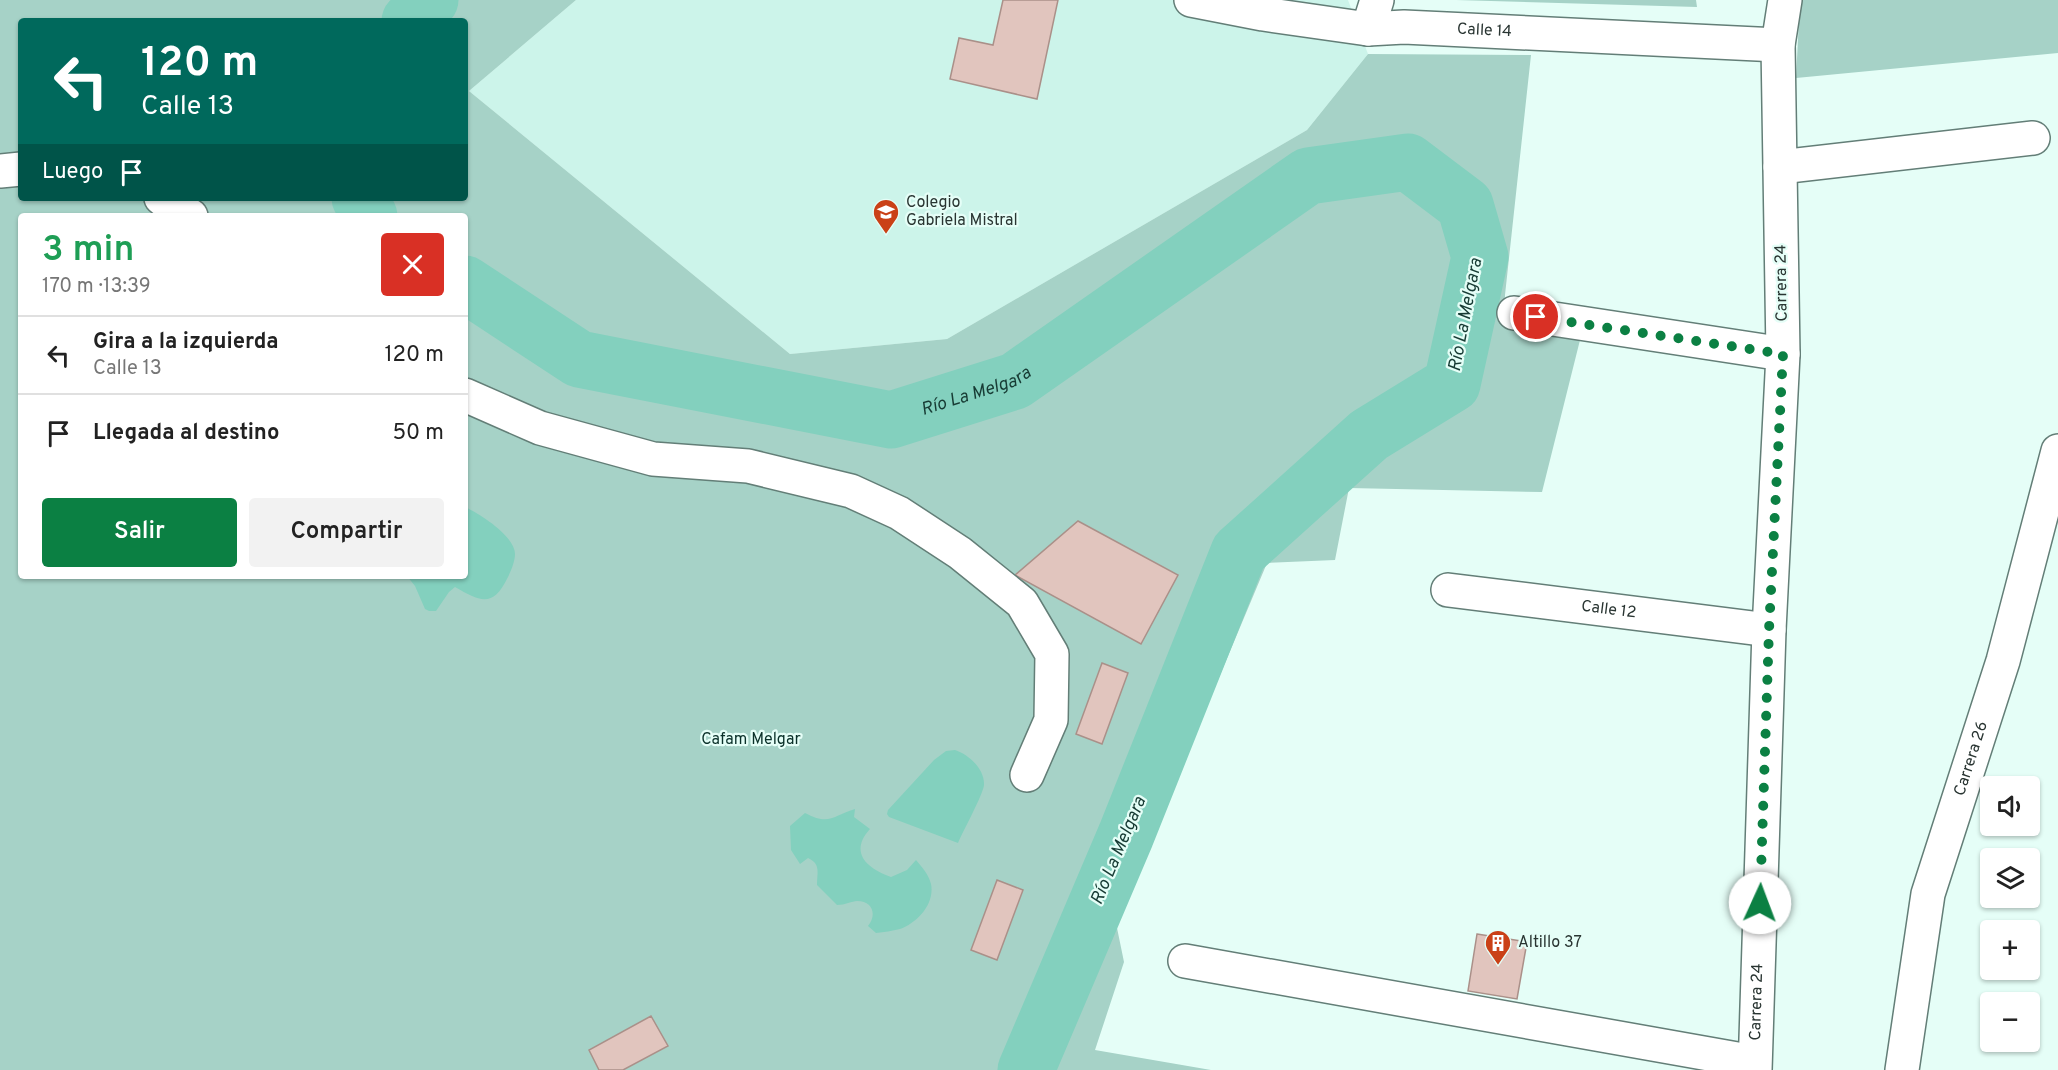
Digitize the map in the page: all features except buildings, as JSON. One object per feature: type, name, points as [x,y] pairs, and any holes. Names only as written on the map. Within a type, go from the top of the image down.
[{"type":"street","name":"Calle 14","points":[[1191,0],[1263,14],[1373,15],[1404,27],[1778,45]]},
{"type":"street","name":"Carrera 24","points":[[1755,1066],[1769,630],[1783,354],[1778,45],[1785,0]]},
{"type":"street","points":[[1780,167],[2032,138]]},
{"type":"street","points":[[0,171],[18,169]]},
{"type":"street","points":[[166,201],[186,213]]},
{"type":"street","points":[[1514,313],[1783,354]]},
{"type":"street","points":[[468,396],[540,428],[653,459],[748,466],[851,491],[899,513],[960,553],[1022,603],[1052,654],[1051,720],[1027,775]]},
{"type":"street","name":"Carrera 26","points":[[1902,1070],[1929,894],[2003,661],[2058,451]]},
{"type":"street","name":"Calle 12","points":[[1448,590],[1769,630]]},
{"type":"street","points":[[1185,961],[1755,1066]]},
{"type":"shaded area","name":"Colegio Gabriela Mistral","points":[[576,0],[1348,0],[1368,54],[1307,130],[947,339],[790,354],[469,91]]},
{"type":"shaded area","points":[[468,509],[503,533],[513,547],[515,554],[513,566],[502,587],[491,598],[479,599],[455,587],[436,611],[429,611],[425,609],[409,579],[468,579]]},
{"type":"shaded area","points":[[955,750],[975,763],[984,779],[983,790],[977,805],[958,843],[889,817],[888,810],[934,760],[946,751]]},
{"type":"shaded area","points":[[855,809],[854,817],[870,829],[861,845],[863,858],[868,864],[891,877],[907,870],[916,860],[930,881],[932,891],[923,912],[913,922],[900,929],[876,933],[868,926],[873,913],[867,903],[857,901],[837,905],[817,885],[815,863],[808,858],[800,864],[791,850],[790,826],[805,813],[826,819]]},
{"type":"green space","name":"Cafam Melgar","points":[[0,0],[576,0],[469,91],[790,354],[947,339],[1307,130],[1368,54],[1531,55],[1505,295],[1504,328],[1580,340],[1542,492],[1349,488],[1335,560],[1267,563],[1116,923],[1124,962],[1095,1050],[1211,1070],[0,1070]]},
{"type":"green space","points":[[1456,0],[1696,0],[1697,7]]},
{"type":"green space","points":[[1800,0],[2058,0],[2058,53],[1796,78]]},
{"type":"waterway","name":"Río La Melgara","points":[[413,18],[430,0]]},
{"type":"waterway","name":"Río La Melgara","points":[[468,286],[579,359],[891,420],[1015,381],[1308,176],[1408,162],[1465,205],[1480,257],[1452,384],[1369,435],[1239,552],[1126,835],[1026,1070]]},
{"type":"waterway","name":"Río La Melgara","points":[[362,201],[368,213]]},
{"type":"place","name":"Colegio Gabriela Mistral","points":[[886,235]]},
{"type":"place","name":"Altillo 37","points":[[1498,966]]},
{"type":"route","points":[[1536,317],[1783,354],[1769,630],[1760,903]]}]
